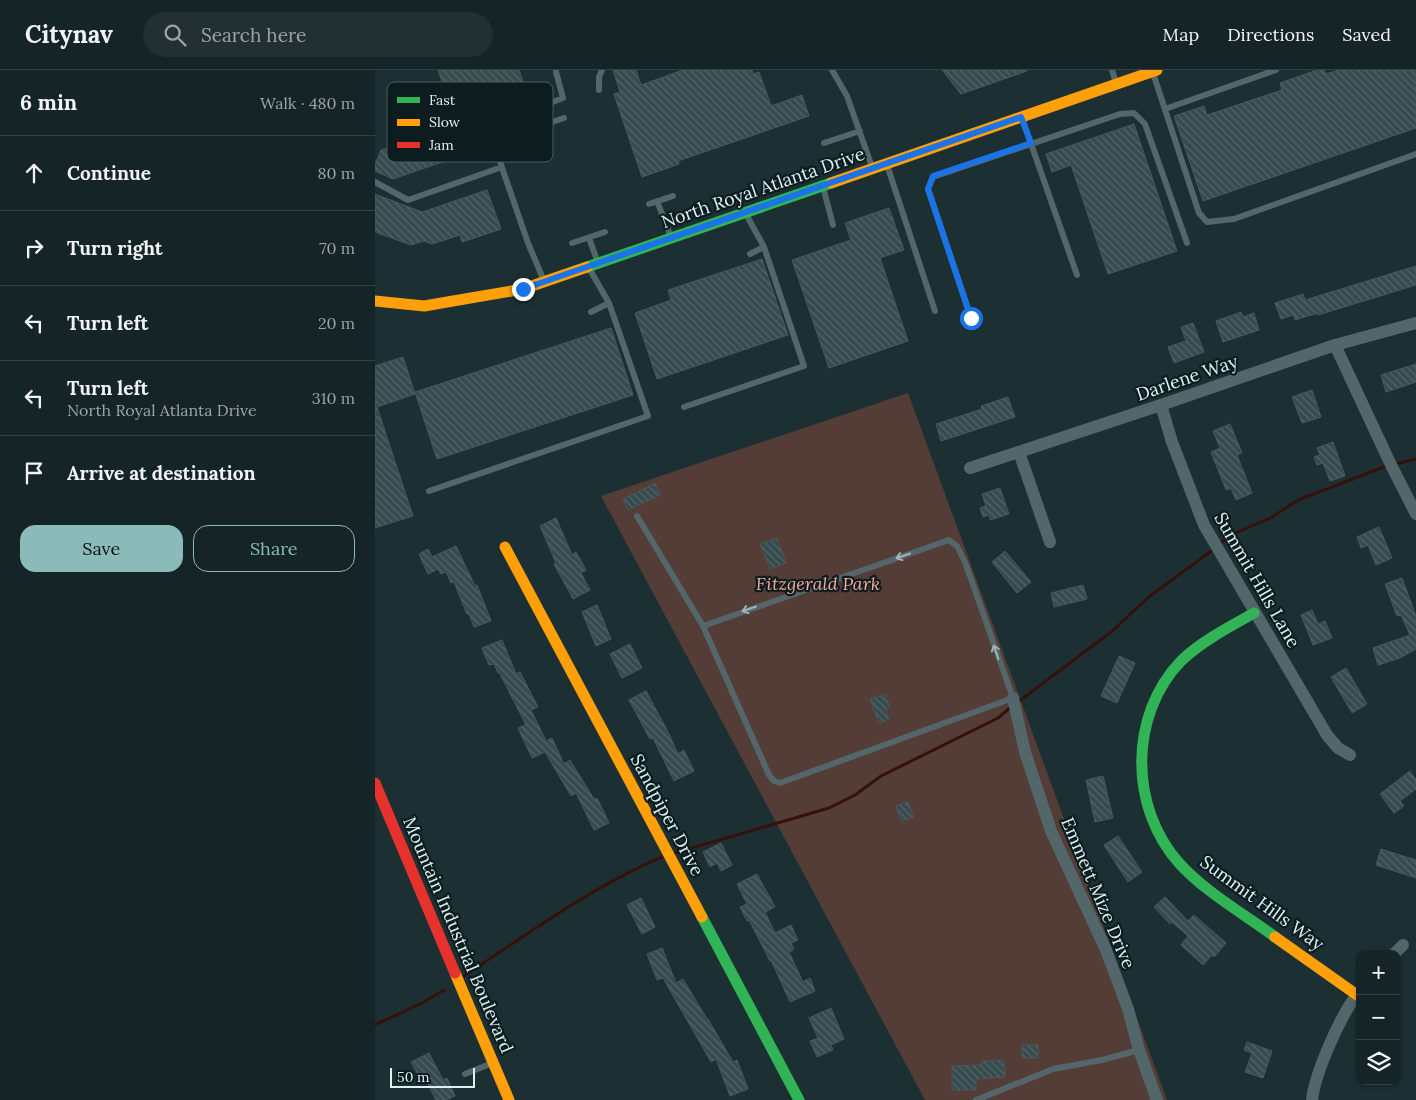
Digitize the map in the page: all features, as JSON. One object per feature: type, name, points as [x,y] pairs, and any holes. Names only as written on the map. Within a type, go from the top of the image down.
[{"type":"street","name":"North Royal Atlanta Drive","points":[[375,301],[423,306],[523,289],[1154,70]]},
{"type":"street","name":"Darlene Way","points":[[970,468],[1335,345],[1416,324]]},
{"type":"street","points":[[1335,345],[1416,514]]},
{"type":"street","name":"Summit Hills Lane","points":[[1161,405],[1171,442],[1204,525],[1327,735],[1338,748],[1350,755]]},
{"type":"street","points":[[1019,452],[1050,542]]},
{"type":"street","name":"Sandpiper Drive","points":[[505,547],[799,1100]]},
{"type":"street","name":"Summit Hills Way","points":[[1255,612],[1186,656],[1155,699],[1141,744],[1140,770],[1143,794],[1150,816],[1161,838],[1175,858],[1195,878],[1356,992]]},
{"type":"street","name":"Emmett Mize Drive","points":[[1013,698],[1025,752],[1051,831],[1079,894],[1100,933],[1128,1009],[1139,1050],[1157,1100]]},
{"type":"street","name":"Mountain Industrial Boulevard","points":[[375,783],[381,814],[509,1100]]},
{"type":"street","points":[[1398,950],[1403,945]]},
{"type":"street","points":[[1312,1100],[1324,1059],[1339,1025],[1357,995]]},
{"type":"lane","points":[[599,90],[599,77],[602,70]]},
{"type":"lane","points":[[832,70],[847,96],[873,168]]},
{"type":"lane","points":[[1112,70],[1116,84]]},
{"type":"lane","points":[[1154,70],[1199,213],[1207,222],[1234,219],[1416,154]]},
{"type":"lane","points":[[1165,109],[1276,70]]},
{"type":"lane","points":[[553,102],[563,98],[555,72]]},
{"type":"lane","points":[[971,318],[928,189],[933,176],[1120,114],[1134,113],[1145,124],[1187,243]]},
{"type":"lane","points":[[1021,117],[1077,275]]},
{"type":"lane","points":[[553,121],[564,118]]},
{"type":"lane","points":[[824,143],[859,130]]},
{"type":"lane","points":[[500,162],[528,243],[544,282]]},
{"type":"lane","points":[[887,164],[935,311]]},
{"type":"lane","points":[[375,182],[408,200],[502,167]]},
{"type":"lane","points":[[822,186],[833,225]]},
{"type":"lane","points":[[649,204],[673,196]]},
{"type":"lane","points":[[657,201],[672,238]]},
{"type":"lane","points":[[684,407],[804,366],[764,248],[745,213]]},
{"type":"lane","points":[[572,243],[605,232]]},
{"type":"lane","points":[[429,491],[648,416],[609,304],[593,265],[589,238]]},
{"type":"lane","points":[[750,254],[764,248]]},
{"type":"lane","points":[[591,312],[609,304]]},
{"type":"lane","points":[[637,516],[703,626],[769,775],[774,781],[780,782],[1013,698],[965,562],[957,546],[949,540],[703,626]]},
{"type":"lane","points":[[975,1100],[1053,1068],[1102,1060],[1139,1050]]},
{"type":"lane","points":[[465,1074],[493,1063]]},
{"type":"green space","name":"Fitzgerald Park","points":[[908,393],[1167,1100],[925,1100],[601,496]]},
{"type":"building","points":[[438,70],[519,70],[523,82],[442,82]]},
{"type":"building","points":[[613,70],[636,70],[641,85],[683,70],[752,70],[753,74],[759,72],[771,106],[802,95],[809,116],[678,161],[679,164],[642,177],[614,94],[620,92]]},
{"type":"building","points":[[942,70],[1027,70],[1027,71],[961,94]]},
{"type":"building","points":[[1317,70],[1324,70],[1326,74],[1339,70],[1416,70],[1416,128],[1203,201],[1174,116],[1204,106],[1207,115],[1282,90],[1280,83]]},
{"type":"building","points":[[1134,124],[1177,251],[1108,274],[1071,165],[1052,172],[1046,154]]},
{"type":"building","points":[[387,148],[387,162],[442,162],[393,179],[375,171],[375,164],[381,150]]},
{"type":"building","points":[[487,190],[501,229],[462,242],[460,235],[432,244],[424,241],[411,245],[375,232],[375,194],[422,212]]},
{"type":"building","points":[[889,208],[904,250],[880,258],[908,341],[829,368],[792,260],[851,240],[845,223]]},
{"type":"building","points":[[762,259],[788,335],[657,379],[635,313],[671,300],[668,290]]},
{"type":"building","points":[[1416,266],[1416,285],[1318,315],[1318,313],[1295,320],[1293,315],[1281,319],[1275,303],[1303,294],[1305,300]]},
{"type":"building","points":[[1241,312],[1243,317],[1254,313],[1259,330],[1223,342],[1216,321]]},
{"type":"building","points":[[1193,323],[1204,352],[1174,363],[1168,347],[1186,341],[1181,327]]},
{"type":"building","points":[[611,328],[633,395],[437,459],[415,392]]},
{"type":"building","points":[[403,357],[415,394],[377,407],[413,516],[375,528],[375,366]]},
{"type":"building","points":[[1416,364],[1416,382],[1386,392],[1381,375]]},
{"type":"building","points":[[1312,390],[1321,417],[1302,423],[1292,397]]},
{"type":"building","points":[[1008,397],[1015,417],[941,441],[936,424],[982,409],[981,406]]},
{"type":"building","points":[[1230,424],[1242,453],[1237,455],[1252,493],[1236,500],[1231,488],[1226,490],[1211,452],[1220,448],[1213,431]]},
{"type":"building","points":[[1333,442],[1345,476],[1330,481],[1323,463],[1317,465],[1314,457],[1320,455],[1317,448]]},
{"type":"building","points":[[655,483],[660,495],[628,510],[623,499]]},
{"type":"building","points":[[1000,488],[1009,514],[990,520],[989,515],[983,517],[980,508],[986,506],[982,494]]},
{"type":"building","points":[[556,518],[572,555],[576,552],[586,570],[581,573],[590,590],[573,599],[554,564],[556,563],[540,526]]},
{"type":"building","points":[[1379,527],[1392,558],[1376,565],[1368,545],[1361,548],[1357,537]]},
{"type":"building","points":[[777,538],[786,563],[770,569],[760,544]]},
{"type":"building","points":[[456,546],[475,586],[477,585],[491,621],[474,627],[454,582],[451,583],[446,572],[441,574],[438,569],[428,574],[419,554],[428,549],[432,557]]},
{"type":"building","points":[[1005,551],[1031,582],[1017,593],[992,562]]},
{"type":"building","points":[[1402,578],[1416,616],[1416,649],[1400,658],[1378,665],[1373,648],[1410,635],[1401,615],[1397,616],[1385,584]]},
{"type":"building","points":[[1083,585],[1087,599],[1054,607],[1051,593]]},
{"type":"building","points":[[597,605],[611,639],[596,646],[582,612]]},
{"type":"building","points":[[1312,610],[1318,624],[1325,621],[1332,638],[1313,645],[1301,615]]},
{"type":"building","points":[[502,640],[516,674],[520,672],[538,707],[531,710],[546,741],[552,738],[564,764],[570,760],[594,799],[597,798],[609,823],[594,830],[576,793],[571,796],[545,752],[532,758],[518,728],[526,725],[499,672],[494,664],[489,665],[482,648]]},
{"type":"building","points":[[630,644],[642,668],[622,678],[610,654]]},
{"type":"building","points":[[1119,656],[1135,663],[1117,703],[1101,696]]},
{"type":"building","points":[[1346,668],[1367,704],[1352,713],[1331,677]]},
{"type":"building","points":[[646,691],[678,754],[684,750],[694,771],[674,781],[653,738],[650,739],[629,700]]},
{"type":"building","points":[[885,694],[890,707],[885,709],[889,719],[879,723],[870,699]]},
{"type":"building","points":[[1410,771],[1416,780],[1416,789],[1400,801],[1404,806],[1394,813],[1380,794]]},
{"type":"building","points":[[1103,776],[1113,818],[1095,822],[1086,780]]},
{"type":"building","points":[[908,802],[914,817],[901,821],[896,806]]},
{"type":"building","points":[[1118,836],[1142,872],[1128,882],[1104,845]]},
{"type":"building","points":[[721,843],[732,865],[721,871],[717,863],[710,867],[703,852]]},
{"type":"building","points":[[1381,849],[1416,860],[1416,878],[1376,865]]},
{"type":"building","points":[[757,874],[775,907],[765,912],[775,933],[791,925],[798,940],[791,943],[794,949],[789,952],[803,982],[810,978],[815,991],[790,1002],[771,960],[740,907],[747,904],[737,884]]},
{"type":"building","points":[[1165,897],[1188,921],[1194,915],[1226,943],[1214,957],[1212,955],[1203,965],[1181,945],[1188,936],[1172,922],[1170,924],[1154,907]]},
{"type":"building","points":[[641,898],[655,927],[642,934],[627,905]]},
{"type":"building","points":[[662,948],[676,983],[683,979],[733,1062],[737,1060],[748,1089],[730,1096],[716,1059],[711,1062],[663,978],[657,980],[647,954]]},
{"type":"building","points":[[831,1008],[844,1039],[831,1045],[833,1050],[817,1057],[810,1041],[818,1038],[809,1018]]},
{"type":"building","points":[[1247,1042],[1272,1051],[1263,1078],[1245,1072],[1252,1053],[1244,1050]]},
{"type":"building","points":[[1022,1045],[1038,1045],[1038,1058],[1022,1058]]},
{"type":"building","points":[[429,1053],[443,1080],[447,1078],[455,1096],[446,1100],[436,1100],[425,1078],[421,1080],[411,1062]]},
{"type":"building","points":[[1004,1060],[1005,1077],[976,1079],[976,1090],[952,1090],[952,1066],[982,1065],[982,1061]]},
{"type":"waterway","points":[[1395,464],[1416,459]]},
{"type":"waterway","points":[[1218,545],[1231,535],[1272,517],[1298,500],[1389,465]]},
{"type":"waterway","points":[[1018,702],[1111,632],[1150,596],[1214,549]]},
{"type":"waterway","points":[[675,853],[829,808],[855,795],[881,776],[998,718],[1011,707]]},
{"type":"waterway","points":[[464,976],[585,897],[610,882],[662,857]]},
{"type":"waterway","points":[[375,1025],[422,1003],[444,990]]},
{"type":"traffic: fast","points":[[587,267],[831,183]]},
{"type":"traffic: fast","points":[[1254,613],[1198,647],[1181,661],[1164,683],[1152,707],[1144,734],[1142,761],[1144,789],[1151,815],[1163,840],[1179,863],[1212,893],[1275,937]]},
{"type":"traffic: fast","points":[[702,917],[799,1100]]},
{"type":"traffic: slow","points":[[831,183],[1157,70]]},
{"type":"traffic: slow","points":[[375,301],[424,306],[523,289],[587,267]]},
{"type":"traffic: slow","points":[[505,547],[702,917]]},
{"type":"traffic: slow","points":[[1275,937],[1356,994]]},
{"type":"traffic: slow","points":[[455,973],[509,1100]]},
{"type":"traffic: jam","points":[[375,783],[455,973]]},
{"type":"route","points":[[523,289],[1021,117],[1031,143],[933,176],[928,189],[971,318]]}]
